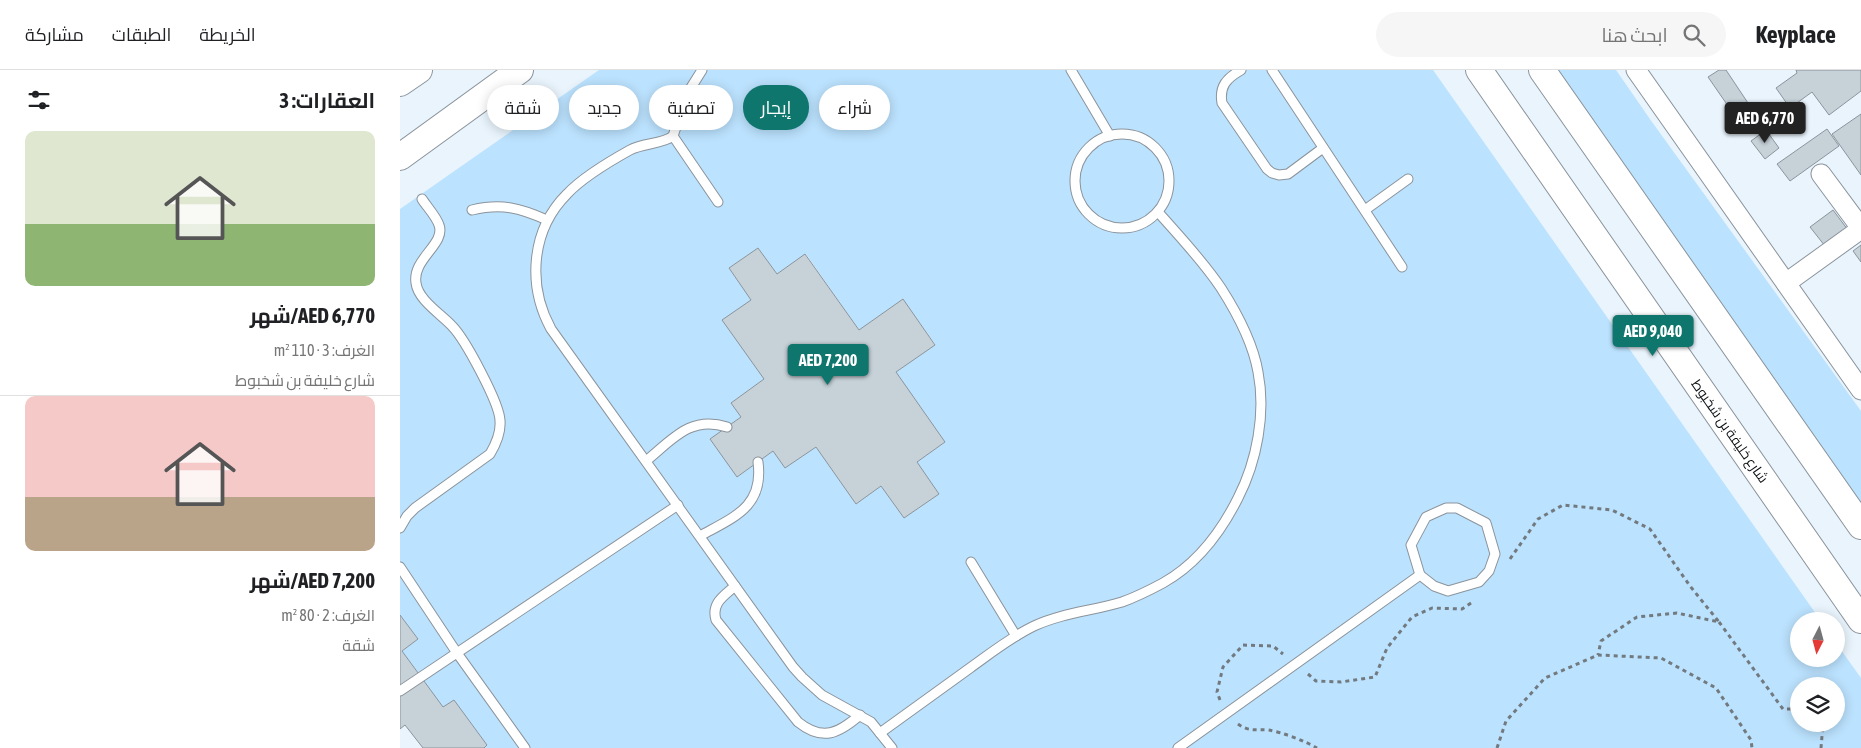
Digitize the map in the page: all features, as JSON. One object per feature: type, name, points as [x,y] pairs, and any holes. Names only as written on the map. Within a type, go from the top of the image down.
[{"type":"main road","points":[[400,83],[419,70]]},
{"type":"main road","points":[[400,157],[520,70]]},
{"type":"main road","name":"شارع خليفة بن شخبوط","points":[[1479,70],[1861,620]]},
{"type":"main road","points":[[1542,70],[1861,526]]},
{"type":"street","points":[[1636,70],[1861,390]]},
{"type":"street","points":[[1786,283],[1861,229],[1821,174]]},
{"type":"lane","points":[[702,70],[687,94],[673,136],[666,140],[635,147],[584,180],[564,196],[547,220],[539,241],[535,264],[537,294],[551,328],[802,677],[822,695],[871,722],[892,748]]},
{"type":"lane","points":[[1071,70],[1110,136]]},
{"type":"lane","points":[[1241,70],[1230,76],[1225,82],[1221,96],[1222,103],[1267,169],[1279,175],[1288,174],[1323,148]]},
{"type":"lane","points":[[1272,70],[1402,267]]},
{"type":"lane","points":[[673,136],[718,202]]},
{"type":"lane","points":[[1110,136],[1134,136],[1145,140],[1154,147],[1167,167],[1169,184],[1164,202],[1158,212],[1139,225],[1128,228],[1116,228],[1094,219],[1086,211],[1076,190],[1075,178],[1082,156],[1090,147],[1110,136]]},
{"type":"lane","points":[[1365,210],[1408,179]]},
{"type":"lane","points":[[400,528],[407,516],[416,508],[490,454],[496,444],[500,421],[494,400],[463,340],[418,291],[416,275],[418,267],[437,240],[440,230],[437,221],[422,199]]},
{"type":"lane","points":[[472,210],[485,207],[513,207],[547,220]]},
{"type":"lane","points":[[880,733],[1016,636],[1051,619],[1121,602],[1165,582],[1185,568],[1202,552],[1218,533],[1238,499],[1250,469],[1258,428],[1260,396],[1258,371],[1249,342],[1221,289],[1204,264],[1158,212]]},
{"type":"lane","points":[[646,461],[687,428],[707,423],[727,427]]},
{"type":"lane","points":[[700,536],[747,508],[754,498],[758,486],[760,474],[758,462]]},
{"type":"lane","points":[[400,691],[678,505]]},
{"type":"lane","points":[[1446,508],[1457,508],[1486,523],[1495,554],[1489,571],[1480,582],[1448,591],[1434,586],[1420,576],[1411,545],[1426,517],[1446,508]]},
{"type":"lane","points":[[971,562],[1016,636]]},
{"type":"lane","points":[[400,567],[525,748]]},
{"type":"lane","points":[[1178,748],[1420,576]]},
{"type":"lane","points":[[735,586],[716,604],[714,609],[716,620],[798,722],[812,732],[829,734],[844,728],[860,715]]},
{"type":"path","points":[[1507,564],[1518,545],[1538,519],[1563,505],[1612,510],[1650,529],[1690,586],[1783,709],[1790,709]]},
{"type":"path","points":[[1317,748],[1270,730],[1246,730],[1226,715],[1217,692],[1223,667],[1243,645],[1273,646],[1316,681],[1341,682],[1375,677],[1387,648],[1412,617],[1432,608],[1462,609],[1477,600]]},
{"type":"path","points":[[1598,655],[1601,641],[1637,616],[1677,613],[1719,622]]},
{"type":"path","points":[[1498,748],[1506,721],[1545,678],[1598,655],[1661,658],[1716,688],[1751,740],[1752,748]]},
{"type":"path","points":[[1821,748],[1822,732]]},
{"type":"shaded area","points":[[599,70],[1433,70],[1815,612],[1790,612],[1790,668],[1845,668],[1845,656],[1861,678],[1861,748],[484,748],[487,745],[454,700],[443,707],[402,651],[418,639],[400,615],[400,209],[513,130],[559,130],[559,98],[569,91],[569,130],[639,130],[639,85],[578,85]],"holes":[[[758,248],[777,274],[806,254],[859,330],[903,299],[935,344],[896,372],[945,442],[917,462],[939,494],[904,518],[881,486],[856,504],[816,447],[785,468],[773,451],[737,477],[741,417],[731,403],[764,379],[751,300],[729,268]]]},
{"type":"shaded area","points":[[1554,70],[1616,70],[1861,411],[1861,508]]},
{"type":"building","points":[[1719,70],[1726,70],[1750,106],[1735,116],[1708,77]]},
{"type":"building","points":[[1796,70],[1861,70],[1861,91],[1829,115],[1812,92],[1790,108],[1776,88],[1797,73]]},
{"type":"building","points":[[1861,114],[1861,175],[1832,134]]},
{"type":"building","points":[[1827,129],[1839,146],[1790,181],[1777,164]]},
{"type":"building","points":[[1766,130],[1779,148],[1765,159],[1751,141]]},
{"type":"building","points":[[1833,210],[1848,230],[1825,246],[1810,227]]},
{"type":"building","points":[[1861,245],[1861,262],[1853,251]]},
{"type":"building","points":[[758,248],[777,274],[805,254],[859,330],[903,299],[935,345],[896,372],[945,442],[917,462],[939,494],[904,518],[881,486],[856,504],[816,447],[785,468],[773,451],[737,477],[710,439],[741,417],[731,403],[764,379],[722,320],[751,300],[729,268]]},
{"type":"building","points":[[400,615],[418,639],[402,651],[443,707],[454,700],[487,745],[484,748],[423,748],[405,725],[400,729]]}]
